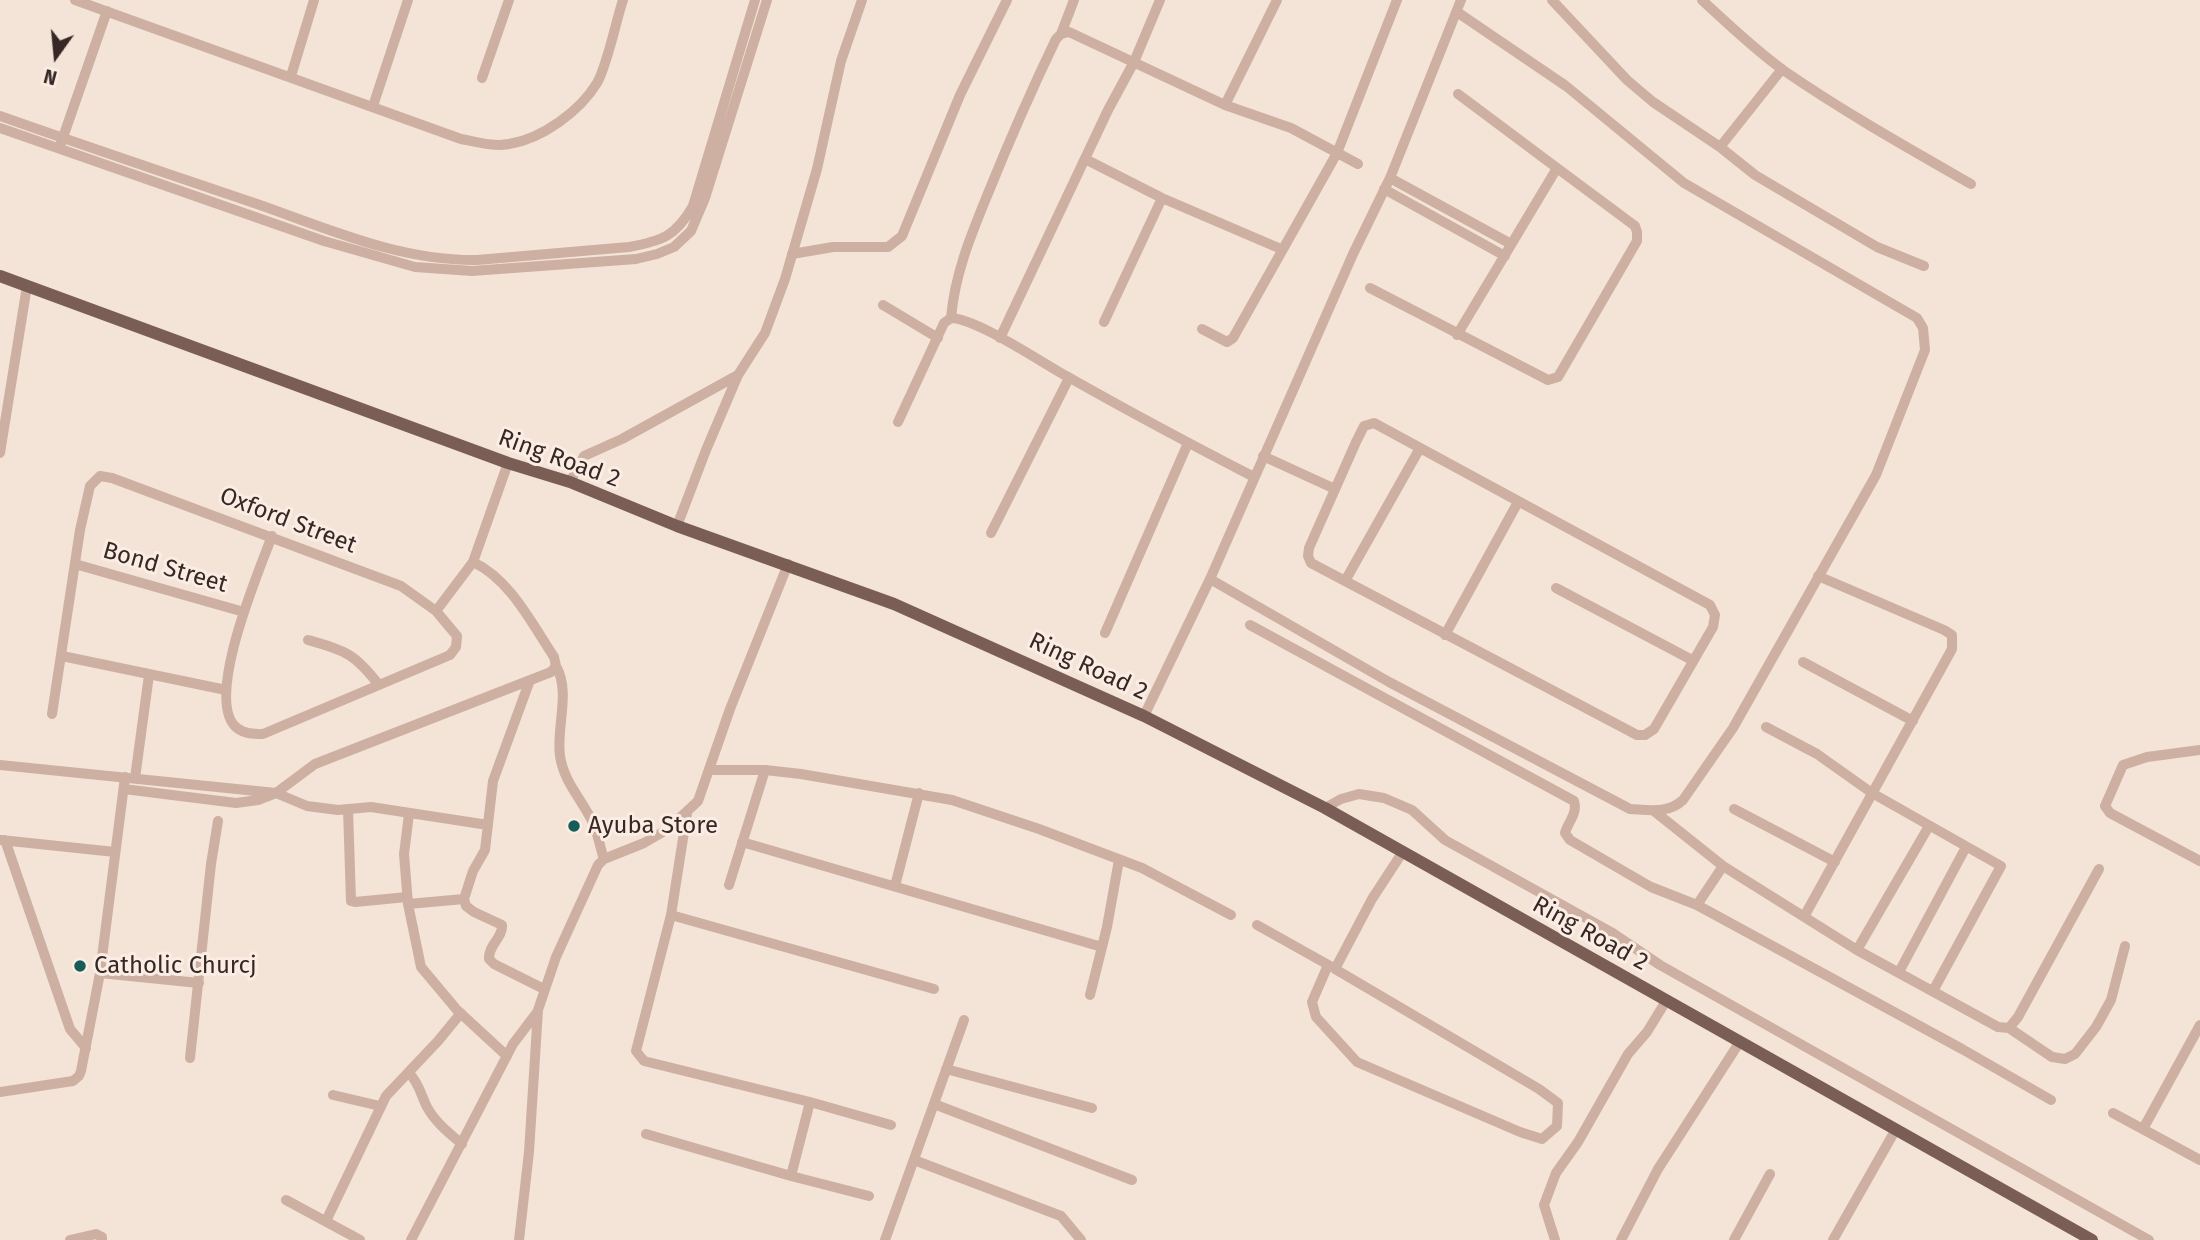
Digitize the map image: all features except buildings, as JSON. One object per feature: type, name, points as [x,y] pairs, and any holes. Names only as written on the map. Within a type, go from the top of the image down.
[{"type":"main road","name":"Ring Road 2","points":[[0,276],[508,463],[570,482],[677,526],[894,604],[1144,716],[1325,808],[2092,1240]]},
{"type":"street","points":[[75,0],[461,139],[491,145],[510,144],[536,136],[583,103],[598,81],[623,0]]},
{"type":"street","points":[[291,76],[314,0]]},
{"type":"street","points":[[373,106],[408,0]]},
{"type":"street","points":[[482,78],[509,0]]},
{"type":"street","points":[[0,116],[61,143],[324,241],[415,267],[472,271],[636,259],[674,247],[691,231],[705,198],[755,0]]},
{"type":"street","points":[[0,128],[61,143],[413,256],[454,260],[629,247],[652,243],[677,229],[693,206],[768,0]]},
{"type":"street","points":[[677,526],[738,375],[765,333],[792,254],[820,157],[841,61],[862,0]]},
{"type":"street","points":[[792,254],[833,247],[888,247],[902,236],[960,95],[1007,0]]},
{"type":"street","points":[[951,318],[954,288],[963,256],[1017,121],[1056,39],[1061,34],[1074,0]]},
{"type":"street","points":[[1000,338],[1087,160],[1108,110],[1134,62],[1160,0]]},
{"type":"street","points":[[1226,105],[1277,0]]},
{"type":"street","points":[[1202,329],[1230,342],[1337,153],[1397,0]]},
{"type":"street","points":[[1144,716],[1210,579],[1390,178],[1461,0]]},
{"type":"street","points":[[1552,0],[1628,80],[1755,175],[1877,247],[1924,266]]},
{"type":"street","points":[[1702,0],[1782,69],[1878,131],[1971,184]]},
{"type":"street","points":[[61,143],[107,11]]},
{"type":"street","points":[[1210,579],[1389,682],[1545,765],[1630,809],[1654,811],[1676,807],[1683,800],[1733,728],[1876,475],[1925,350],[1923,328],[1917,318],[1684,183],[1566,86],[1457,12]]},
{"type":"street","points":[[1061,34],[1069,32],[1226,105],[1291,128],[1358,164]]},
{"type":"street","points":[[1720,147],[1782,69]]},
{"type":"street","points":[[1370,288],[1548,380],[1558,377],[1638,236],[1635,226],[1458,94]]},
{"type":"street","points":[[1087,160],[1162,198],[1281,249]]},
{"type":"street","points":[[1457,335],[1556,168]]},
{"type":"street","points":[[1390,178],[1511,244]]},
{"type":"street","points":[[1384,189],[1505,256]]},
{"type":"street","points":[[1104,322],[1162,198]]},
{"type":"street","points":[[324,241],[328,230]]},
{"type":"street","points":[[0,453],[2,418],[27,286]]},
{"type":"street","points":[[883,304],[938,338]]},
{"type":"street","points":[[898,422],[944,323],[951,318],[962,318],[1254,477]]},
{"type":"street","points":[[570,482],[583,456],[622,439],[738,375]]},
{"type":"street","points":[[991,533],[1069,378]]},
{"type":"street","points":[[1374,423],[1420,448],[1710,605],[1715,615],[1713,627],[1654,729],[1645,735],[1637,735],[1311,563],[1308,556],[1364,426],[1374,423]]},
{"type":"street","points":[[1105,633],[1188,443]]},
{"type":"street","points":[[1345,581],[1420,448]]},
{"type":"street","points":[[1263,456],[1335,489]]},
{"type":"street","points":[[436,611],[473,562],[508,463]]},
{"type":"street","name":"Oxford Street","points":[[75,564],[79,530],[90,486],[100,476],[272,536],[401,586],[436,611],[457,636],[456,646],[450,655],[379,685]]},
{"type":"street","points":[[1445,635],[1518,502]]},
{"type":"street","points":[[272,536],[229,661],[226,690],[228,711],[235,727],[246,733],[263,734],[379,685],[359,661],[345,651],[308,640]]},
{"type":"street","points":[[473,562],[492,572],[518,603],[554,657],[562,687],[559,726],[563,775],[593,823],[604,859]]},
{"type":"street","points":[[52,714],[75,564]]},
{"type":"street","name":"Bond Street","points":[[75,564],[244,612]]},
{"type":"street","points":[[521,1240],[538,1010],[556,957],[598,865],[604,859],[644,843],[668,829],[698,801],[734,697],[788,564]]},
{"type":"street","points":[[1805,915],[1952,649],[1952,635],[1818,576]]},
{"type":"street","points":[[1556,588],[1692,660]]},
{"type":"street","points":[[1250,625],[1574,801],[1576,807],[1565,833],[1570,841],[1651,887],[1697,905],[2051,1100]]},
{"type":"street","points":[[62,656],[226,690]]},
{"type":"street","points":[[1804,662],[1913,721]]},
{"type":"street","points":[[123,792],[236,803],[258,800],[276,793],[315,764],[551,672],[556,666]]},
{"type":"street","points":[[1,1090],[73,1081],[79,1076],[100,973],[123,792],[130,777],[149,675]]},
{"type":"street","points":[[530,680],[493,780],[485,850],[473,871],[464,900],[466,906],[474,912],[502,925],[502,932],[490,949],[489,959],[544,989]]},
{"type":"street","points":[[1766,727],[1817,754],[1872,793],[2001,866],[1933,990]]},
{"type":"street","points":[[2200,750],[2147,757],[2123,765],[2105,806],[2110,813],[2200,861]]},
{"type":"street","points":[[0,765],[276,793],[307,806],[348,809],[371,807],[488,825]]},
{"type":"street","points":[[709,770],[765,770],[952,800],[1142,868],[1231,915]]},
{"type":"street","points":[[729,885],[765,770]]},
{"type":"street","points":[[895,886],[919,793]]},
{"type":"street","points":[[1325,808],[1341,799],[1359,794],[1384,798],[1412,810],[1429,828],[1468,854],[1611,932],[1660,965],[2149,1240]]},
{"type":"street","points":[[348,809],[351,901],[464,900]]},
{"type":"street","points":[[1734,809],[1835,862]]},
{"type":"street","points":[[1654,811],[1723,866],[1857,950],[1997,1027],[2009,1028],[2052,1057],[2065,1059],[2075,1054],[2096,1027],[2111,1000],[2125,946]]},
{"type":"street","points":[[687,813],[671,915],[636,1051],[644,1061],[891,1125]]},
{"type":"street","points":[[410,814],[404,854],[407,901],[421,967],[461,1013],[507,1056]]},
{"type":"street","points":[[190,1058],[218,821]]},
{"type":"street","points":[[1857,950],[1929,826]]},
{"type":"street","points":[[86,1048],[70,1029],[2,840],[115,852]]},
{"type":"street","points":[[743,842],[1102,947]]},
{"type":"street","points":[[1899,972],[1966,847]]},
{"type":"street","points":[[1256,925],[1332,967],[1539,1089],[1558,1103],[1557,1126],[1542,1139],[1357,1062],[1316,1017],[1312,1002],[1332,967],[1365,911],[1402,853]]},
{"type":"street","points":[[1090,995],[1119,860]]},
{"type":"street","points":[[1697,905],[1723,866]]},
{"type":"street","points":[[2009,1028],[2018,1017],[2099,869]]},
{"type":"street","points":[[671,915],[934,989]]},
{"type":"street","points":[[100,973],[199,983]]},
{"type":"street","points":[[1555,1240],[1544,1205],[1556,1173],[1578,1142],[1628,1054],[1647,1032],[1666,1000]]},
{"type":"street","points":[[411,1240],[507,1056],[538,1010]]},
{"type":"street","points":[[326,1221],[386,1096],[461,1013]]},
{"type":"street","points":[[885,1240],[964,1020]]},
{"type":"street","points":[[2143,1129],[2200,1025]]},
{"type":"street","points":[[1620,1240],[1658,1169],[1740,1042]]},
{"type":"street","points":[[946,1069],[1092,1108]]},
{"type":"street","points":[[409,1073],[416,1080],[431,1113],[462,1144]]},
{"type":"street","points":[[333,1095],[380,1106]]},
{"type":"street","points":[[791,1176],[810,1102]]},
{"type":"street","points":[[934,1104],[1132,1180]]},
{"type":"street","points":[[2113,1112],[2200,1160]]},
{"type":"street","points":[[1833,1240],[1896,1129]]},
{"type":"street","points":[[646,1134],[869,1196]]},
{"type":"street","points":[[914,1160],[1061,1216],[1081,1240]]},
{"type":"street","points":[[1734,1240],[1770,1174]]},
{"type":"street","points":[[286,1200],[360,1240]]},
{"type":"street","points":[[69,1240],[96,1234],[102,1237],[102,1240]]},
{"type":"place","name":"Ayuba Store","points":[[574,826]]},
{"type":"place","name":"Catholic Churcj","points":[[80,966]]}]
